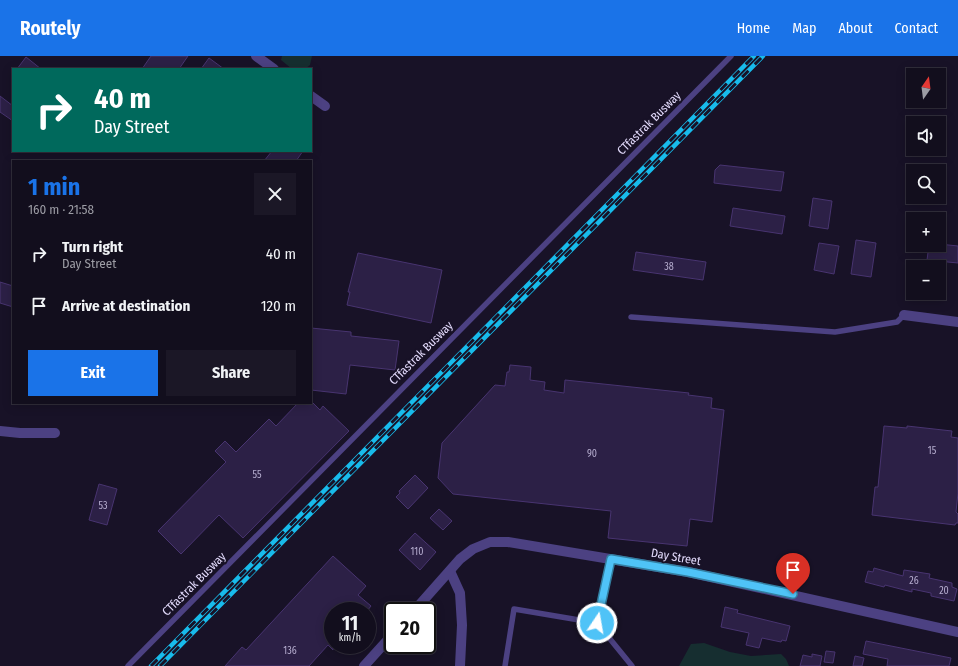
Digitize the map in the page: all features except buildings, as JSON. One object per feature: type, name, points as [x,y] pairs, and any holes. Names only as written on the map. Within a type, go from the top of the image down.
[{"type":"street","points":[[256,56],[273,68]]},
{"type":"street","points":[[312,97],[325,106]]},
{"type":"street","points":[[904,315],[958,322]]},
{"type":"street","points":[[0,431],[20,433],[55,433]]},
{"type":"street","name":"Day Street","points":[[422,602],[450,571],[473,549],[490,542],[508,542],[688,572],[958,632]]},
{"type":"street","points":[[450,571],[460,593],[462,625],[460,666]]},
{"type":"street","points":[[364,666],[384,644]]},
{"type":"lane","name":"CTfastrak Busway","points":[[128,666],[731,56]]},
{"type":"lane","points":[[631,317],[835,332],[897,322],[904,315]]},
{"type":"lane","points":[[597,623],[611,559]]},
{"type":"lane","points":[[505,666],[514,609],[597,623],[632,666]]},
{"type":"green space","points":[[282,56],[312,56],[310,65],[306,68],[291,68],[281,60]]},
{"type":"green space","points":[[704,643],[730,652],[751,656],[781,654],[786,659],[789,666],[679,666],[691,644]]},
{"type":"railway","points":[[151,666],[754,56]]},
{"type":"railway","points":[[160,666],[763,56]]},
{"type":"route","points":[[597,623],[611,559],[688,572],[793,594]]}]
